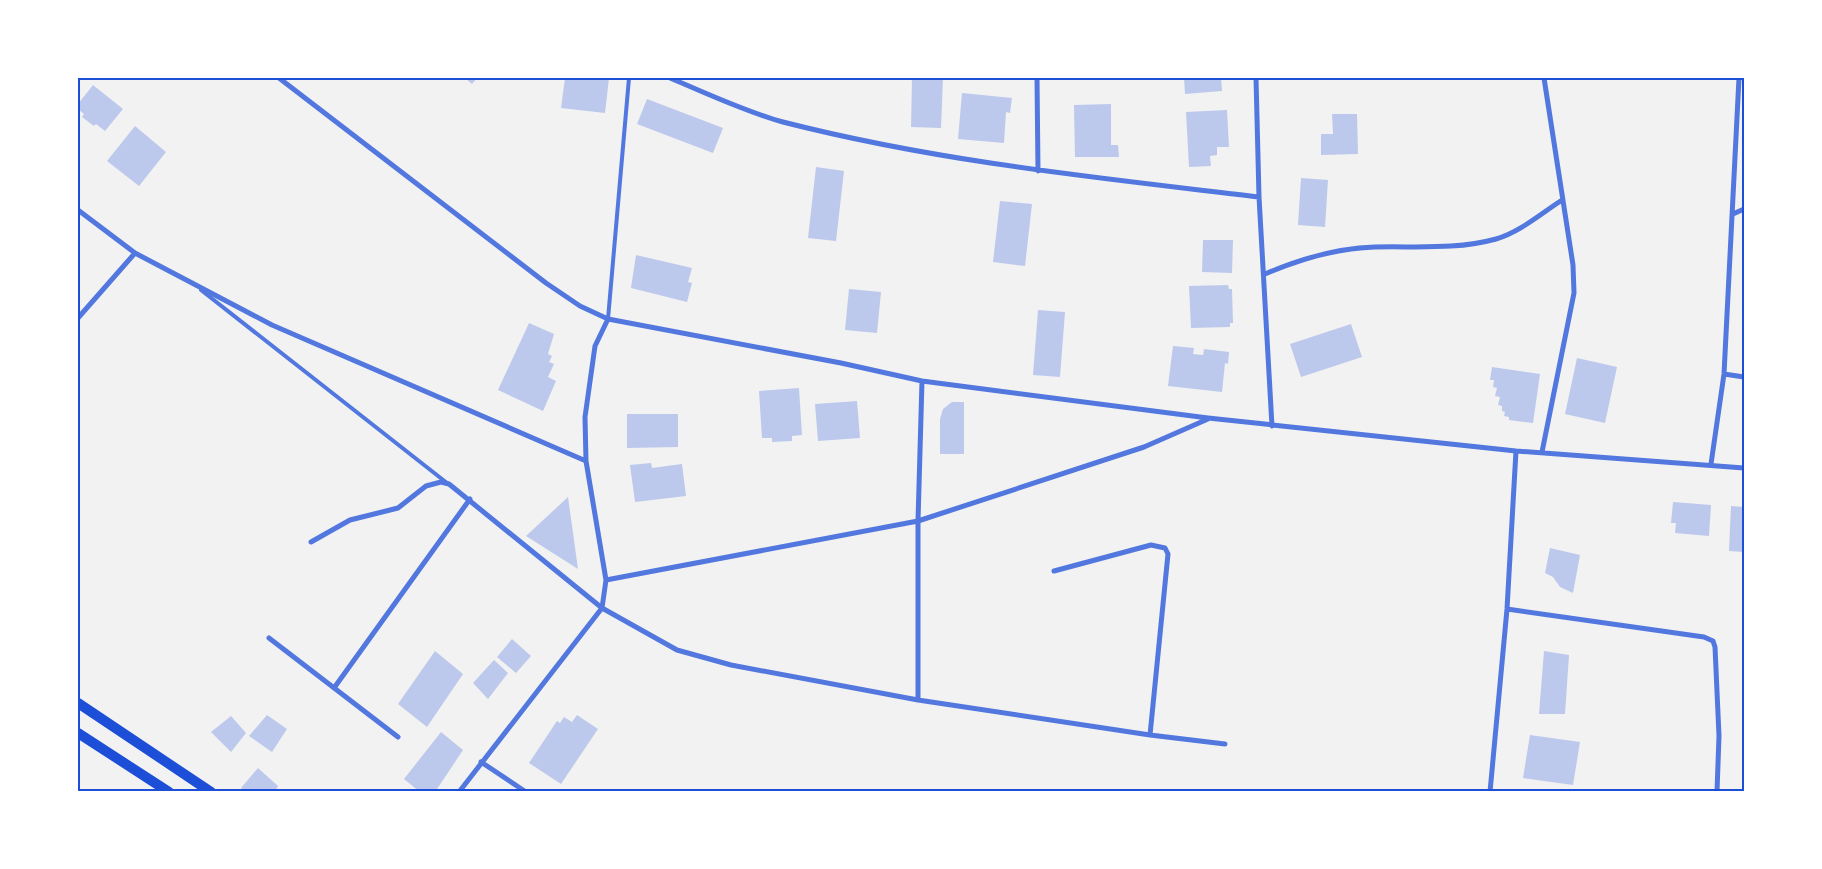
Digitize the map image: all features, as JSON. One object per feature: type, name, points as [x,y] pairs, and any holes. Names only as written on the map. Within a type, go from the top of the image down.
[{"type":"main road","points":[[78,703],[211,792]]},
{"type":"main road","points":[[78,733],[169,792]]},
{"type":"street","points":[[279,78],[546,283],[580,306],[608,319],[841,363],[922,381],[1272,426],[1516,451],[1711,464],[1744,468]]},
{"type":"street","points":[[670,78],[782,121],[930,153],[1038,170],[1259,197]]},
{"type":"street","points":[[1037,78],[1038,170]]},
{"type":"street","points":[[1256,78],[1259,197],[1265,274],[1267,372],[1272,426]]},
{"type":"street","points":[[1542,452],[1574,293],[1573,265],[1544,78]]},
{"type":"street","points":[[1711,464],[1724,374],[1739,78]]},
{"type":"street","points":[[1265,274],[1299,260],[1336,250],[1374,247],[1419,248],[1468,245],[1498,238],[1562,200]]},
{"type":"street","points":[[1733,214],[1744,209]]},
{"type":"street","points":[[78,210],[135,253],[196,286],[324,348],[586,461]]},
{"type":"street","points":[[78,318],[135,253]]},
{"type":"street","points":[[459,792],[602,608],[606,580],[586,461],[585,417],[589,376],[595,346],[608,319]]},
{"type":"street","points":[[1724,374],[1744,377]]},
{"type":"street","points":[[918,700],[918,521],[922,381]]},
{"type":"street","points":[[606,580],[918,521],[1144,447],[1208,418]]},
{"type":"street","points":[[1490,792],[1507,609],[1516,451]]},
{"type":"street","points":[[310,542],[350,520],[398,508],[426,486],[441,482],[449,484],[470,499],[602,608],[678,650],[731,665],[918,700],[1150,735],[1225,744]]},
{"type":"street","points":[[334,688],[470,499]]},
{"type":"street","points":[[1054,571],[1151,545],[1165,548],[1168,554],[1150,735]]},
{"type":"street","points":[[1507,609],[1704,637],[1713,641],[1716,647],[1719,736],[1717,792]]},
{"type":"street","points":[[269,638],[398,738]]},
{"type":"street","points":[[481,762],[526,792]]},
{"type":"lane","points":[[608,319],[629,78]]},
{"type":"lane","points":[[196,286],[449,484]]},
{"type":"building","points":[[465,78],[477,78],[472,84]]},
{"type":"building","points":[[565,78],[609,78],[605,113],[561,108]]},
{"type":"building","points":[[912,78],[943,78],[941,128],[911,127]]},
{"type":"building","points":[[1184,78],[1221,78],[1222,91],[1185,94]]},
{"type":"building","points":[[93,85],[123,109],[105,131],[82,117],[84,114],[78,109],[78,104]]},
{"type":"building","points":[[962,93],[1012,98],[1010,113],[1006,112],[1004,143],[958,139]]},
{"type":"building","points":[[647,99],[723,128],[713,153],[637,124]]},
{"type":"building","points":[[1111,104],[1111,145],[1118,145],[1119,157],[1075,157],[1074,105]]},
{"type":"building","points":[[1227,110],[1229,147],[1217,147],[1217,155],[1210,156],[1211,166],[1189,167],[1186,112]]},
{"type":"building","points":[[1332,114],[1357,114],[1358,154],[1321,155],[1321,134],[1333,134]]},
{"type":"building","points":[[135,126],[166,152],[139,186],[107,161]]},
{"type":"building","points":[[816,167],[844,171],[836,241],[808,238]]},
{"type":"building","points":[[1301,178],[1328,180],[1325,227],[1298,225]]},
{"type":"building","points":[[1000,201],[1032,204],[1025,266],[993,262]]},
{"type":"building","points":[[1203,240],[1233,240],[1232,273],[1202,272]]},
{"type":"building","points":[[636,255],[692,268],[688,282],[692,283],[687,302],[631,288]]},
{"type":"building","points":[[1228,285],[1229,289],[1232,289],[1233,323],[1230,323],[1230,327],[1191,328],[1189,286]]},
{"type":"building","points":[[849,289],[881,292],[877,333],[845,330]]},
{"type":"building","points":[[1038,310],[1065,312],[1060,377],[1033,375]]},
{"type":"building","points":[[529,323],[554,334],[548,354],[552,356],[549,362],[554,364],[548,377],[556,381],[543,411],[498,390]]},
{"type":"building","points":[[1351,324],[1362,357],[1301,377],[1290,344]]},
{"type":"building","points":[[1173,346],[1194,348],[1193,354],[1203,355],[1204,349],[1229,352],[1228,364],[1225,363],[1222,392],[1168,386]]},
{"type":"building","points":[[1577,358],[1617,367],[1605,423],[1565,414]]},
{"type":"building","points":[[1492,367],[1540,374],[1533,423],[1509,420],[1509,417],[1504,416],[1505,412],[1502,411],[1502,406],[1498,405],[1500,397],[1495,396],[1497,388],[1493,387],[1494,380],[1490,380]]},
{"type":"building","points":[[799,388],[802,435],[792,436],[792,441],[772,442],[772,438],[762,438],[759,391]]},
{"type":"building","points":[[857,401],[860,438],[818,441],[815,404]]},
{"type":"building","points":[[952,402],[964,402],[964,454],[940,454],[940,419],[943,409]]},
{"type":"building","points":[[627,414],[678,414],[678,447],[627,448]]},
{"type":"building","points":[[651,463],[652,468],[682,464],[686,496],[635,502],[630,465]]},
{"type":"building","points":[[568,497],[578,569],[526,536]]},
{"type":"building","points":[[1673,502],[1711,505],[1709,536],[1675,533],[1676,523],[1671,523]]},
{"type":"building","points":[[1731,506],[1744,507],[1744,552],[1729,551]]},
{"type":"building","points":[[1550,548],[1580,555],[1573,593],[1560,587],[1553,577],[1545,573]]},
{"type":"building","points":[[512,639],[531,656],[516,673],[497,657]]},
{"type":"building","points":[[435,651],[463,674],[427,727],[398,704]]},
{"type":"building","points":[[1544,651],[1569,655],[1565,714],[1539,714]]},
{"type":"building","points":[[494,660],[508,673],[488,699],[473,683]]},
{"type":"building","points":[[267,715],[287,729],[272,752],[249,736]]},
{"type":"building","points":[[577,715],[598,729],[561,784],[529,763],[557,721],[560,723],[564,717],[572,722]]},
{"type":"building","points":[[231,716],[246,733],[231,752],[211,732]]},
{"type":"building","points":[[441,732],[463,750],[435,792],[420,792],[404,779]]},
{"type":"building","points":[[1530,735],[1580,742],[1573,785],[1523,778]]},
{"type":"building","points":[[258,768],[278,786],[275,792],[245,792],[241,788]]}]
